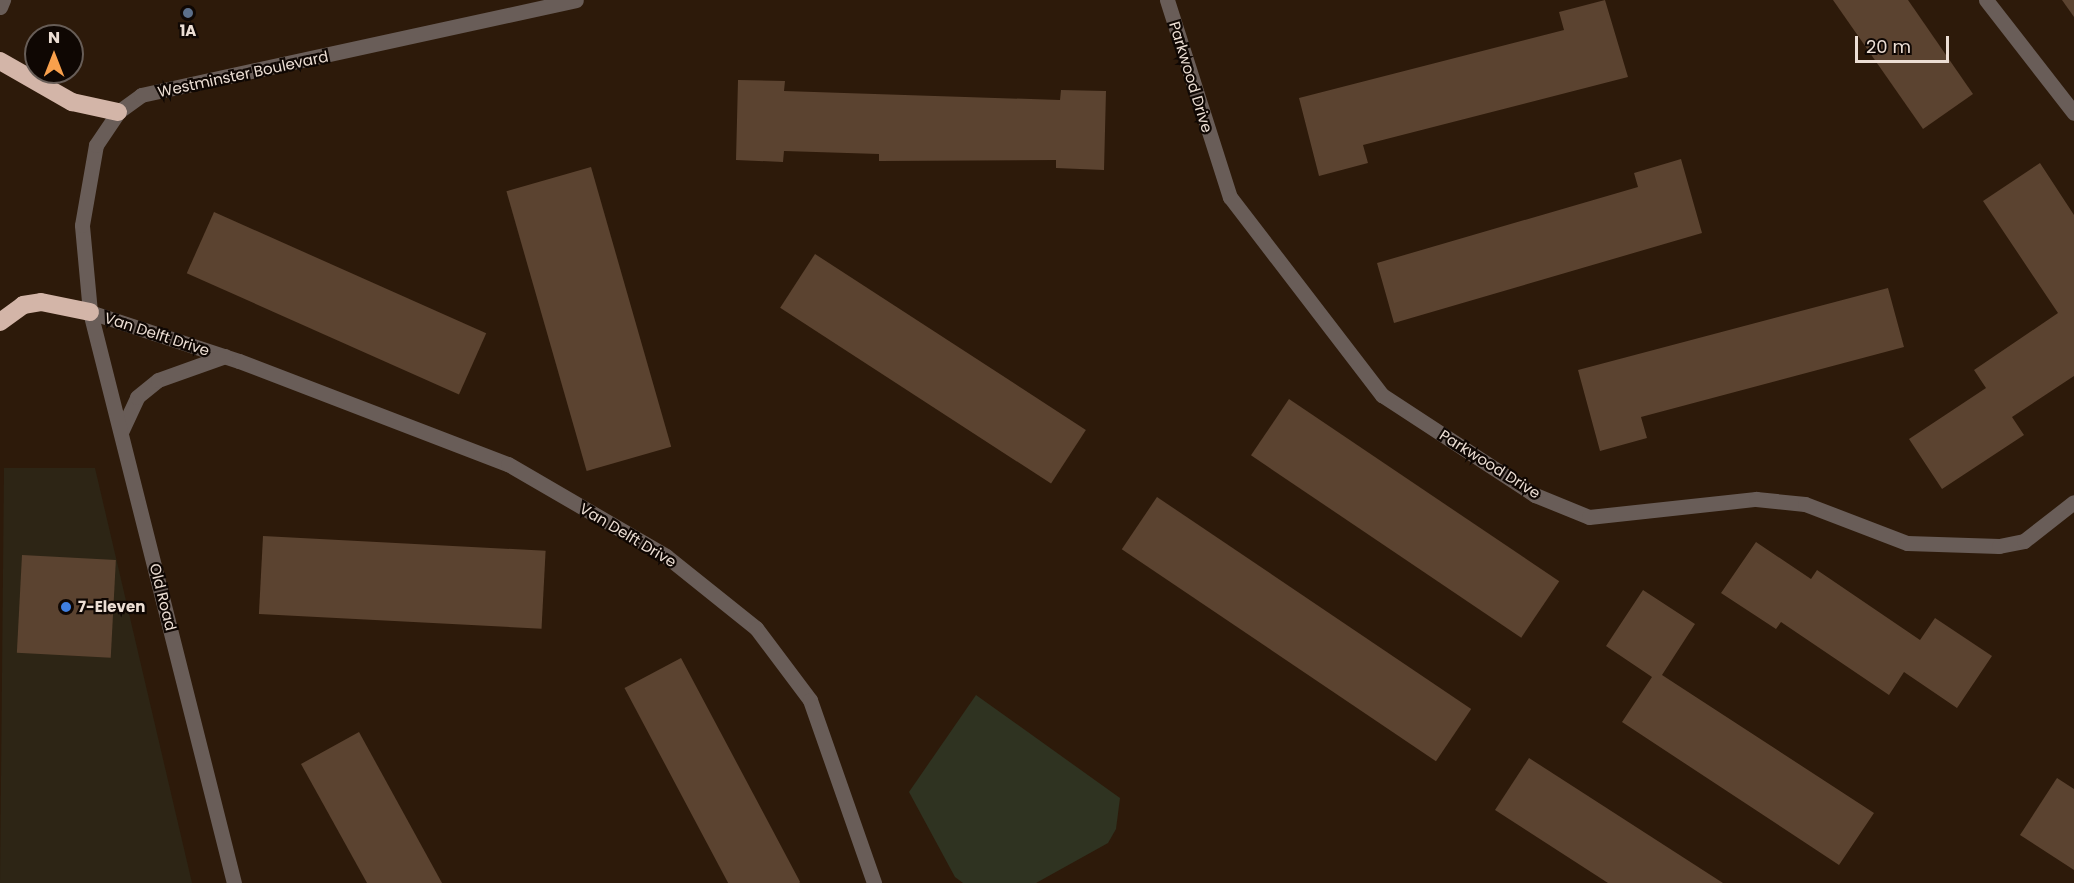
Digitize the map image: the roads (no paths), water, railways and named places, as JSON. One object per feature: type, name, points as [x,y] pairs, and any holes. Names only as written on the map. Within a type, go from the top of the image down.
[{"type":"highway","points":[[0,61],[72,102],[118,112]]},
{"type":"highway","points":[[0,322],[23,305],[41,302],[90,312]]},
{"type":"street","points":[[0,7],[3,0]]},
{"type":"street","name":"Westminster Boulevard","points":[[90,312],[82,225],[89,171],[96,144],[118,112],[141,95],[576,0]]},
{"type":"street","name":"Parkwood Drive","points":[[1167,0],[1230,197],[1382,395],[1535,495],[1589,517],[1756,500],[1805,504],[1906,543],[1999,546],[2024,541],[2074,502]]},
{"type":"street","points":[[1986,0],[2074,112]]},
{"type":"street","name":"Van Delft Drive","points":[[90,312],[225,356],[508,464],[666,556],[756,628],[810,700],[874,883]]},
{"type":"street","name":"Old Road","points":[[90,312],[234,883]]},
{"type":"street","name":"Van Delft Drive","points":[[121,432],[137,397],[158,380],[225,356]]},
{"type":"place","name":"1A","points":[[188,13]]},
{"type":"place","name":"7-Eleven","points":[[66,607]]}]
